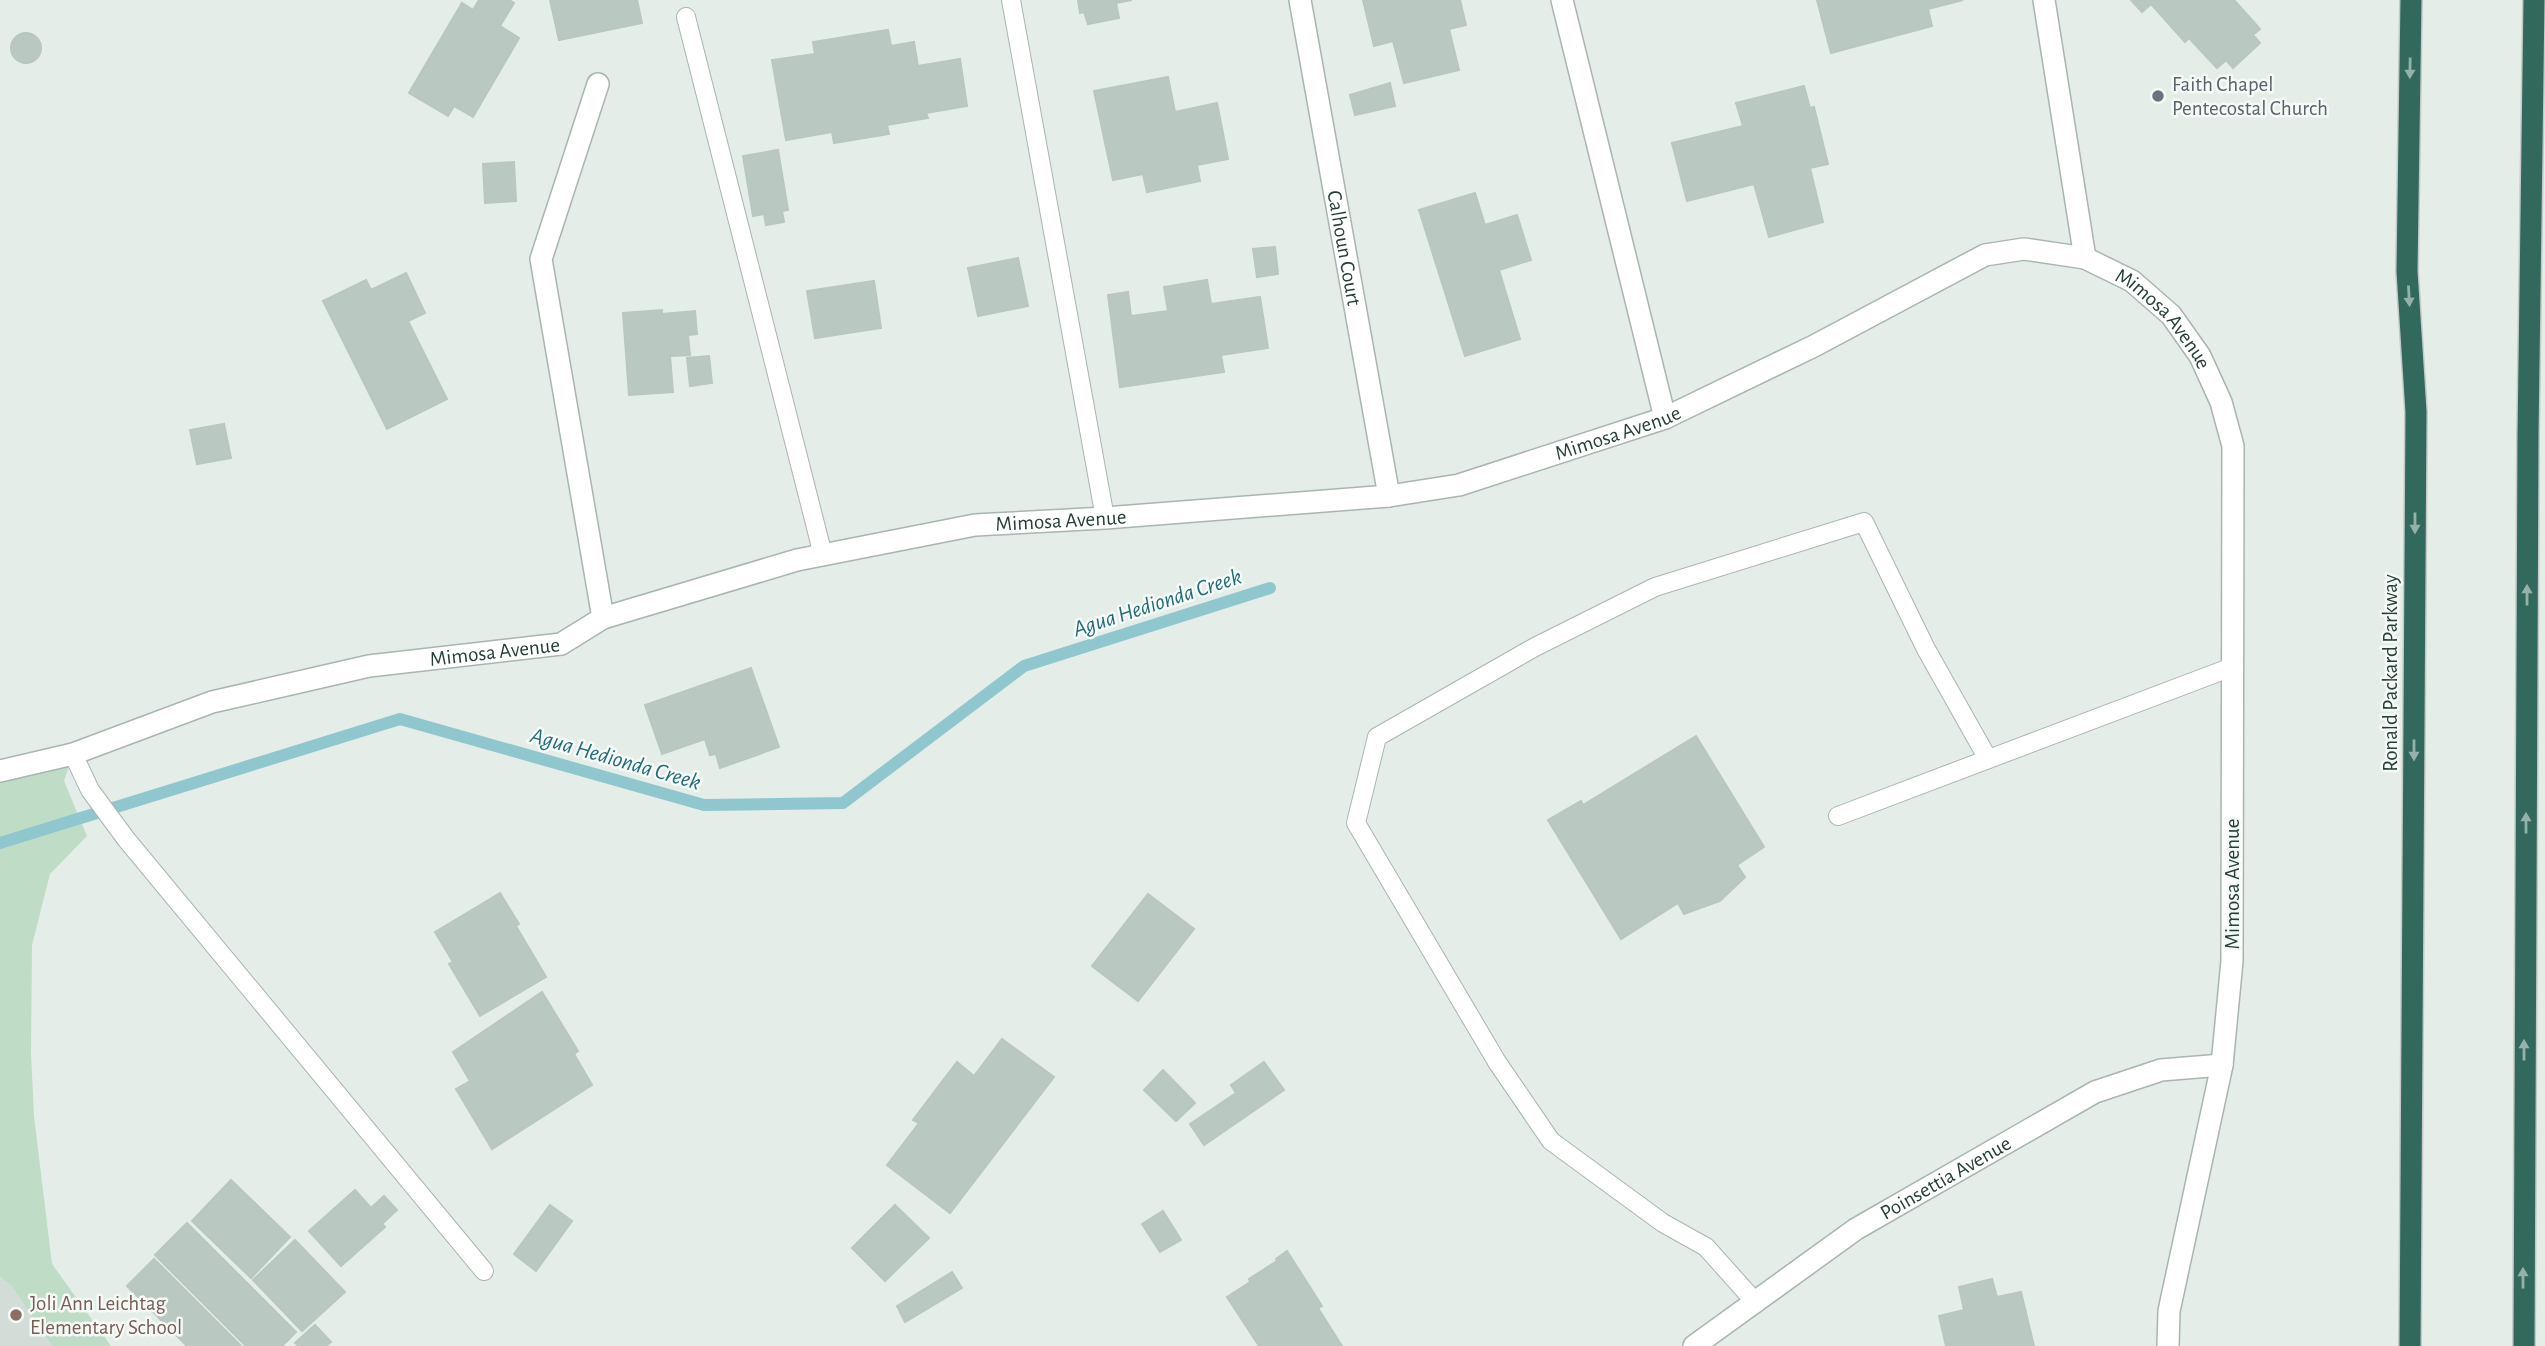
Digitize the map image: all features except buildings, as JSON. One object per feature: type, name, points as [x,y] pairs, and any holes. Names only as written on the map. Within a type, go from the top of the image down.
[{"type":"highway","name":"Ronald Packard Parkway","points":[[2410,1346],[2416,412],[2407,271],[2411,0]]},
{"type":"highway","points":[[2524,1346],[2528,450],[2534,0]]},
{"type":"street","name":"Calhoun Court","points":[[1300,0],[1389,496]]},
{"type":"street","points":[[1562,0],[1665,418]]},
{"type":"street","points":[[2044,0],[2085,258]]},
{"type":"street","points":[[598,84],[541,259],[603,618]]},
{"type":"street","name":"Mimosa Avenue","points":[[0,771],[73,754],[212,702],[369,666],[561,644],[603,618],[797,559],[975,525],[1105,518],[1389,496],[1460,485],[1665,418],[1814,346],[1985,256],[2024,249],[2085,258],[2132,281],[2171,315],[2200,356],[2221,402],[2233,446],[2232,961],[2222,1065],[2169,1311],[2168,1346]]},
{"type":"street","name":"Poinsettia Avenue","points":[[1694,1346],[1856,1229],[2095,1092],[2161,1070],[2222,1065]]},
{"type":"lane","points":[[1011,0],[1105,518]]},
{"type":"lane","points":[[686,17],[823,555]]},
{"type":"lane","points":[[1756,1303],[1706,1247],[1663,1223],[1551,1140],[1497,1062],[1356,823],[1377,737],[1535,647],[1655,587],[1864,522],[1926,649],[1988,759]]},
{"type":"lane","points":[[1838,816],[2232,667]]},
{"type":"lane","points":[[73,754],[90,790],[126,839],[484,1271]]},
{"type":"shaded area","name":"Joli Ann Leichtag Elementary School","points":[[0,1277],[11,1285],[52,1346],[0,1346]]},
{"type":"green space","points":[[73,754],[64,781],[87,836],[50,874],[32,945],[31,1053],[34,1116],[52,1264],[111,1346],[52,1346],[11,1285],[0,1277],[0,771]]},
{"type":"waterway","name":"Agua Hedionda Creek","points":[[0,843],[400,719],[704,805],[843,803],[1024,666],[1270,588]]},
{"type":"place","name":"Faith Chapel Pentecostal Church","points":[[2158,96]]},
{"type":"place","name":"Joli Ann Leichtag Elementary School","points":[[16,1315]]}]
